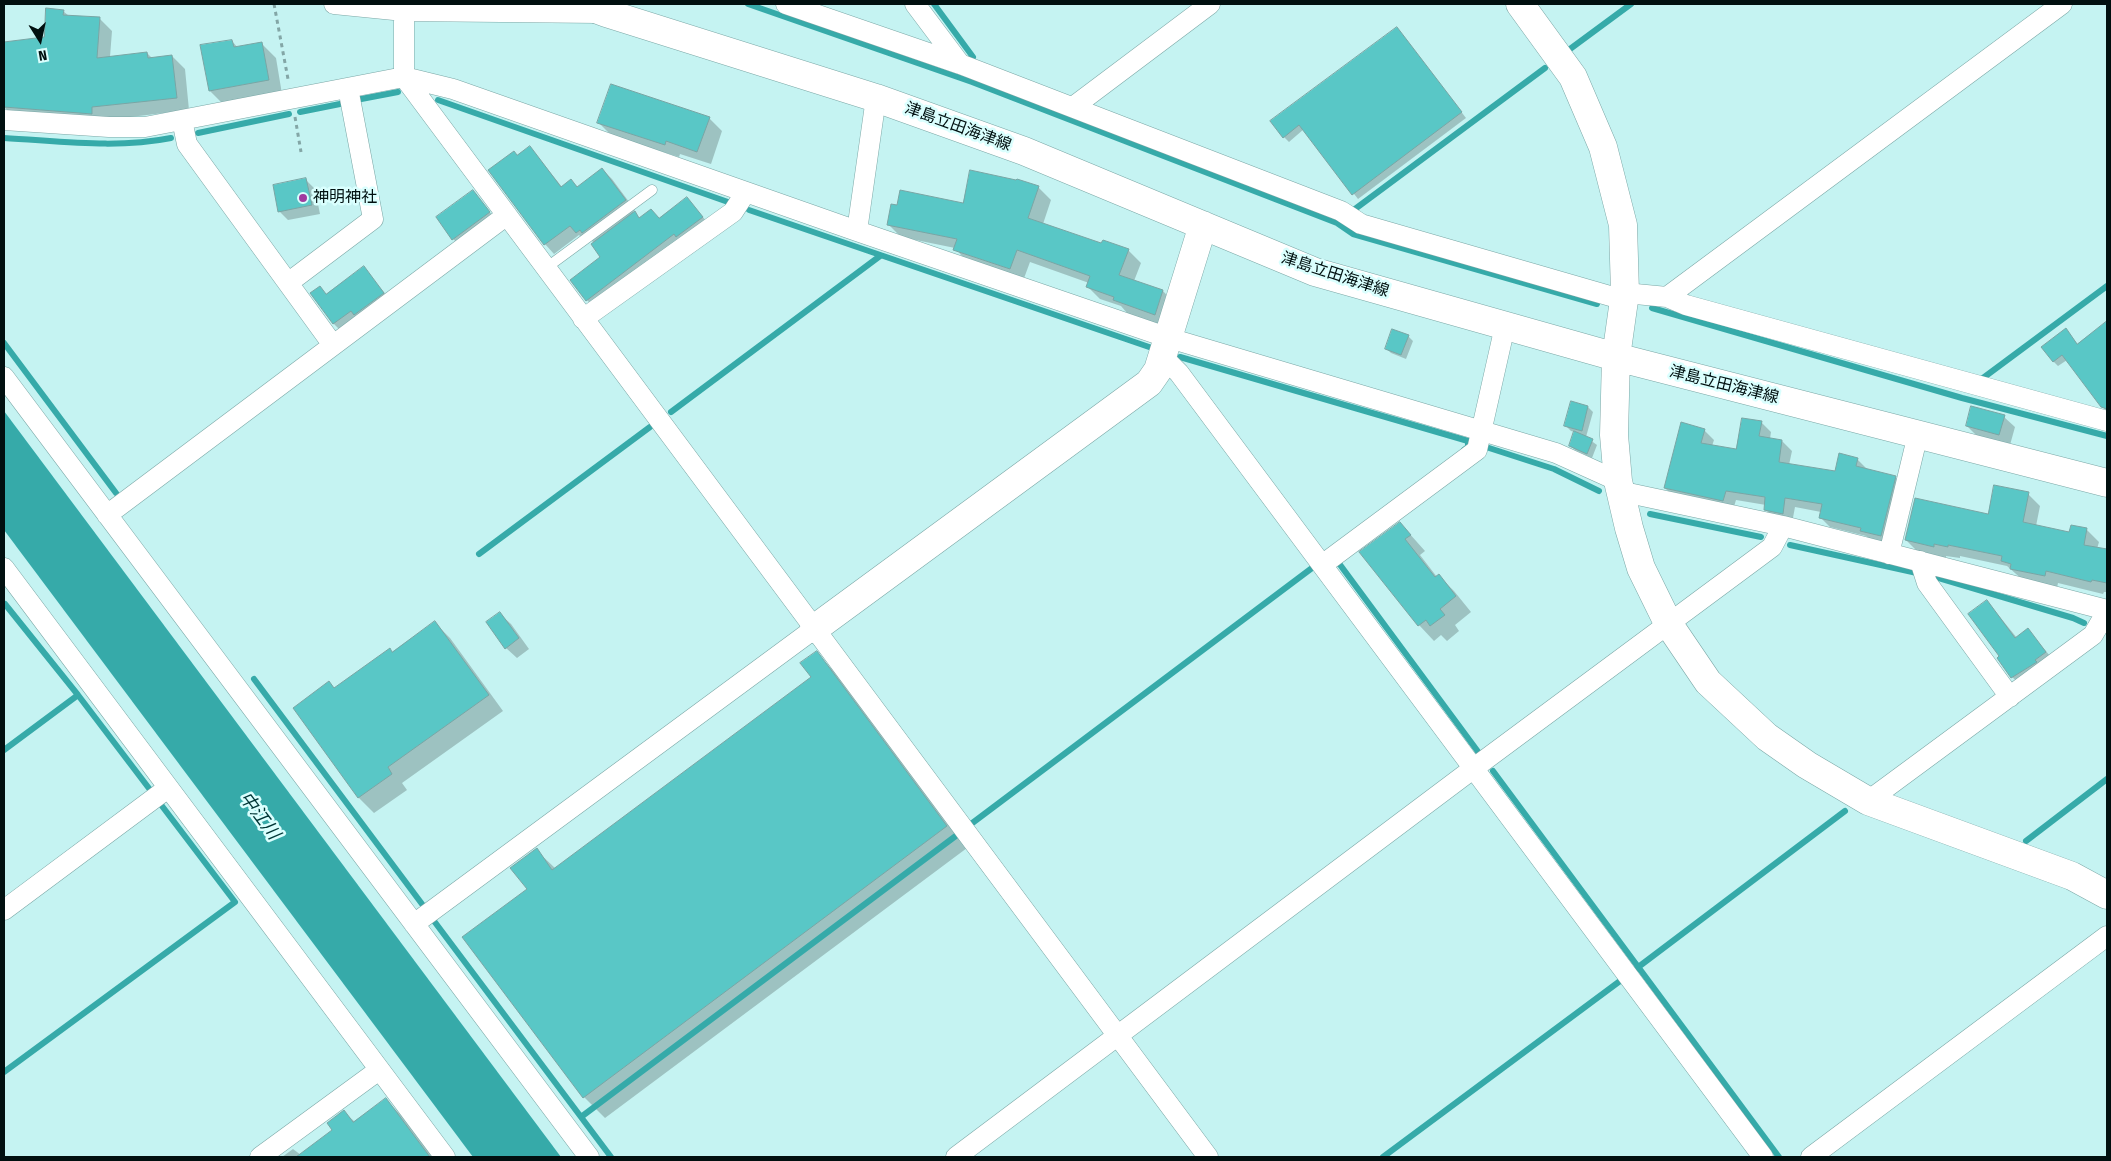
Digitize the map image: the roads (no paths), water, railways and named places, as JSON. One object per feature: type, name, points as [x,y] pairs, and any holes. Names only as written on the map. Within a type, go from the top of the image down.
[{"type":"street","points":[[334,4],[405,7],[594,8]]},
{"type":"street","points":[[786,4],[960,64],[1073,107],[1341,211],[1362,224],[1624,296],[1667,297],[1686,305],[2107,421]]},
{"type":"street","points":[[915,4],[960,64]]},
{"type":"street","points":[[1073,107],[1210,4]]},
{"type":"street","points":[[1520,4],[1573,77],[1603,147],[1623,224],[1624,296],[1616,357],[1614,435],[1618,486],[1628,528],[1642,568],[1668,623],[1708,682],[1767,737],[1806,765],[1868,801],[2072,876],[2107,895]]},
{"type":"street","points":[[1667,297],[2062,4]]},
{"type":"street","points":[[405,7],[404,77],[1208,1157]]},
{"type":"street","name":"津島立田海津線","points":[[594,8],[876,98],[1024,151],[1315,272],[1616,357],[2107,483]]},
{"type":"street","points":[[4,120],[109,127],[145,127],[404,77],[453,89],[856,231],[1166,348],[1482,430],[1556,453],[1618,486],[1783,526],[2107,611],[2093,635],[1868,801]]},
{"type":"street","points":[[288,283],[373,219],[348,88]]},
{"type":"street","points":[[856,231],[876,98]]},
{"type":"street","points":[[182,120],[187,144],[333,345]]},
{"type":"street","points":[[584,319],[733,212],[746,192]]},
{"type":"street","points":[[106,515],[507,215]]},
{"type":"street","points":[[414,924],[1149,383],[1158,370],[1166,348],[1203,225]]},
{"type":"street","points":[[1322,565],[1476,450],[1506,326]]},
{"type":"street","points":[[1166,348],[1179,373],[1763,1157]]},
{"type":"street","points":[[4,376],[106,515],[589,1157]]},
{"type":"street","points":[[1889,554],[1918,434]]},
{"type":"street","points":[[956,1157],[1772,547],[1783,526]]},
{"type":"street","points":[[1920,562],[1927,583],[2010,697]]},
{"type":"street","points":[[4,568],[10,588],[168,788],[445,1157]]},
{"type":"street","points":[[4,910],[168,788]]},
{"type":"street","points":[[1811,1157],[2107,936]]},
{"type":"street","points":[[260,1157],[379,1070]]},
{"type":"lane","points":[[546,268],[652,190]]},
{"type":"water","name":"中江川","points":[[4,411],[561,1157],[473,1157],[4,530]]},
{"type":"waterway","points":[[748,4],[972,82],[1337,223],[1353,234],[1597,304]]},
{"type":"waterway","points":[[934,4],[973,57]]},
{"type":"waterway","points":[[1570,49],[1631,4]]},
{"type":"waterway","points":[[1355,209],[1545,68]]},
{"type":"waterway","points":[[356,100],[398,92]]},
{"type":"waterway","points":[[438,100],[728,202]]},
{"type":"waterway","points":[[300,112],[340,104]]},
{"type":"waterway","points":[[198,133],[289,114]]},
{"type":"waterway","points":[[4,138],[109,144],[171,138]]},
{"type":"waterway","points":[[749,210],[1152,348]]},
{"type":"waterway","points":[[671,412],[880,256]]},
{"type":"waterway","points":[[1983,378],[2107,286]]},
{"type":"waterway","points":[[1652,308],[1962,398],[2107,436]]},
{"type":"waterway","points":[[4,343],[116,493]]},
{"type":"waterway","points":[[1180,357],[1468,441],[1468,447],[1464,450]]},
{"type":"waterway","points":[[479,554],[650,427]]},
{"type":"waterway","points":[[1486,447],[1554,469],[1599,491]]},
{"type":"waterway","points":[[1650,514],[1761,537]]},
{"type":"waterway","points":[[1790,545],[1917,573]]},
{"type":"waterway","points":[[1338,562],[1479,753]]},
{"type":"waterway","points":[[971,824],[1312,568]]},
{"type":"waterway","points":[[1932,576],[2073,618],[2084,623]]},
{"type":"waterway","points":[[5,604],[78,695],[151,791]]},
{"type":"waterway","points":[[254,679],[422,904]]},
{"type":"waterway","points":[[4,750],[78,695]]},
{"type":"waterway","points":[[1493,771],[1779,1157]]},
{"type":"waterway","points":[[2026,841],[2107,779]]},
{"type":"waterway","points":[[4,1072],[235,902],[162,806]]},
{"type":"waterway","points":[[1637,968],[1845,811]]},
{"type":"waterway","points":[[581,1117],[957,835]]},
{"type":"waterway","points":[[434,921],[611,1157]]},
{"type":"waterway","points":[[1383,1157],[1620,981]]},
{"type":"place","name":"神明神社","points":[[303,198]]}]
